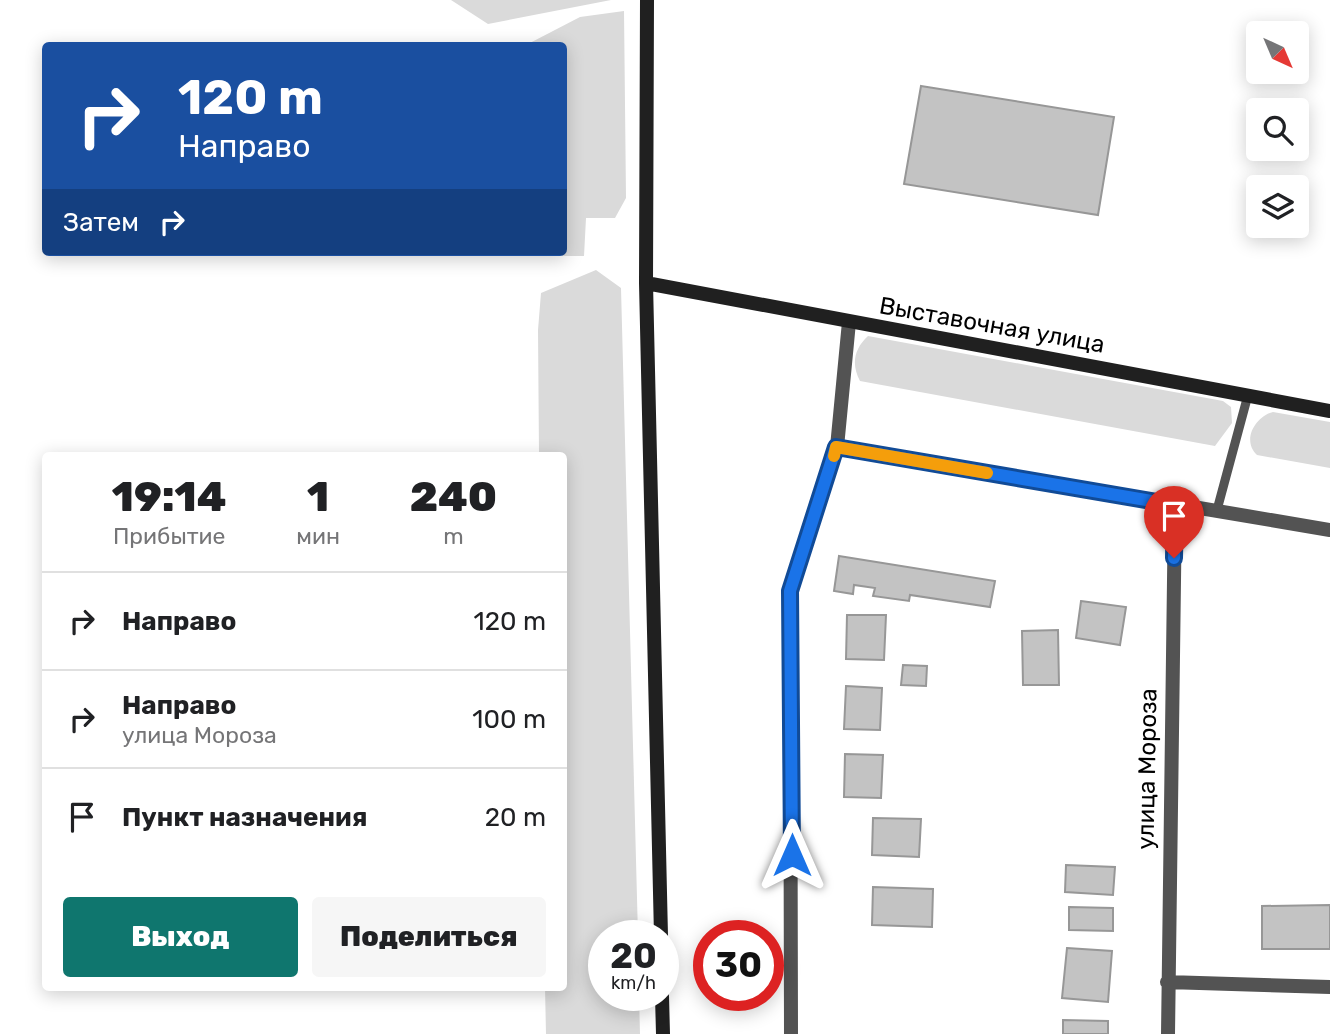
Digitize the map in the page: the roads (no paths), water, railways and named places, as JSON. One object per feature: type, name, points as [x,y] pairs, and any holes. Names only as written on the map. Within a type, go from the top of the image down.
[{"type":"street","points":[[647,0],[646,283],[661,920]]},
{"type":"street","name":"Выставочная улица","points":[[646,283],[1330,411]]},
{"type":"street","points":[[791,1034],[790,591],[836,447],[849,322]]},
{"type":"street","points":[[836,447],[1330,530]]},
{"type":"street","name":"улица Мороза","points":[[1168,1034],[1175,505]]},
{"type":"street","points":[[1167,982],[1330,987]]},
{"type":"street","points":[[662,1011],[663,1034]]},
{"type":"lane","points":[[1217,510],[1248,395]]}]
